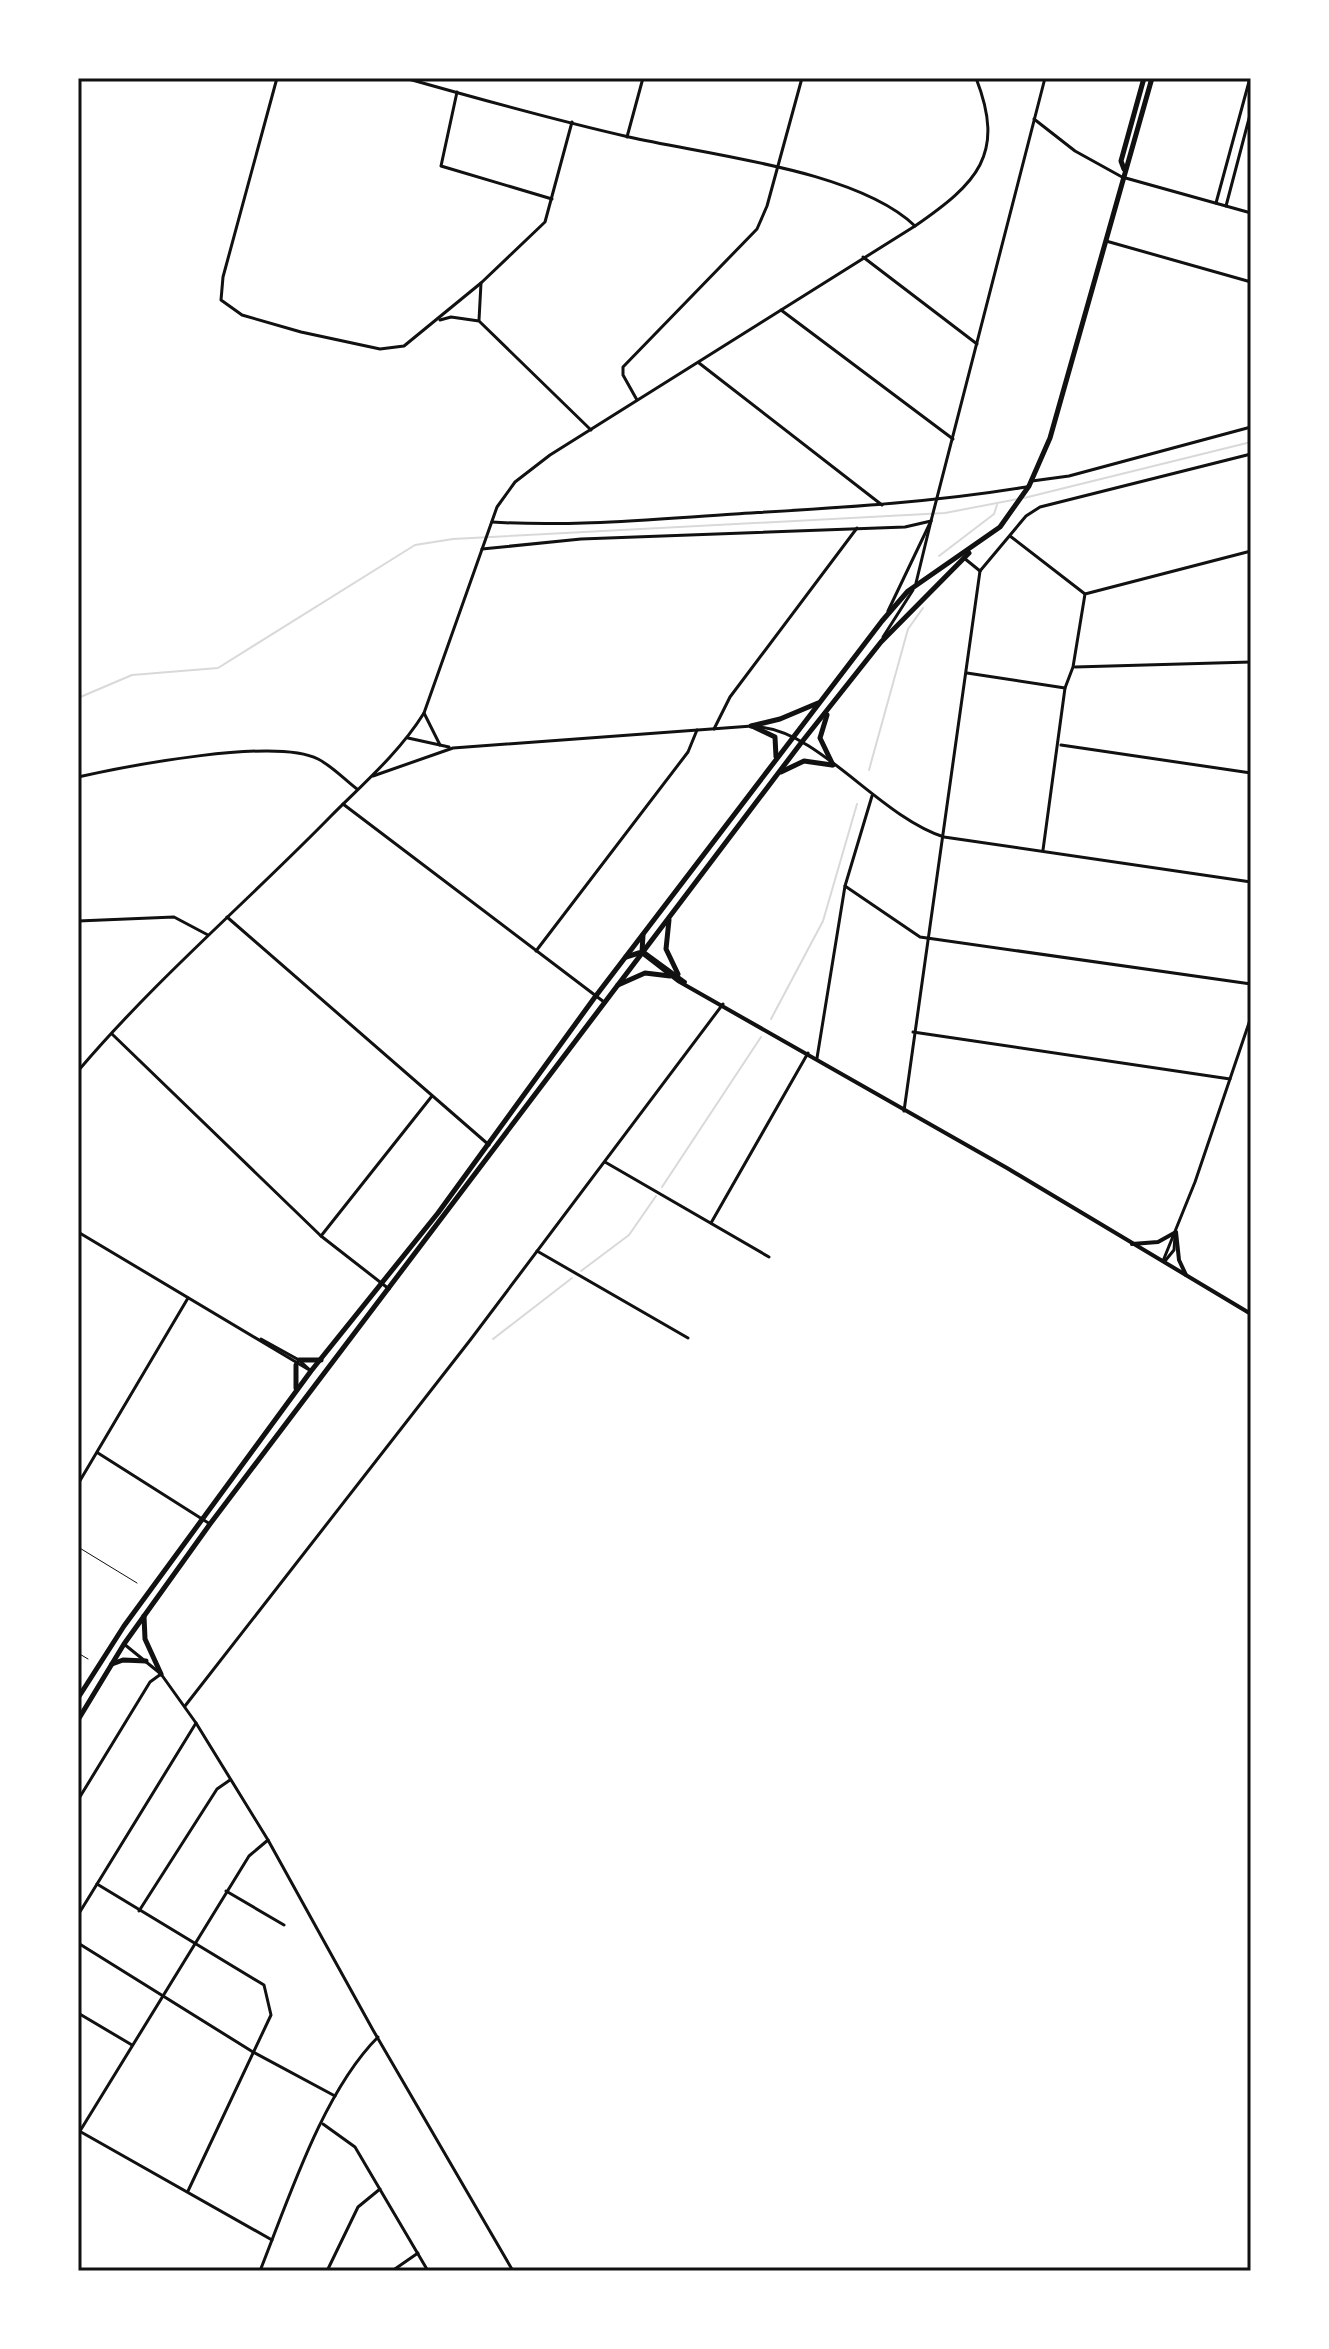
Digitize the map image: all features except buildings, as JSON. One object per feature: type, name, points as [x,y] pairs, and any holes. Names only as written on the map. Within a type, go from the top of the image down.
[{"type":"highway","points":[[1124,170],[1121,161],[1144,78]]},
{"type":"highway","points":[[78,1720],[124,1644],[210,1524],[801,743],[881,642],[964,557],[1000,527],[1025,493],[1050,438],[1152,78]]},
{"type":"highway","points":[[78,1698],[124,1626],[311,1371],[489,1145],[624,958],[882,621],[915,586],[979,544]]},
{"type":"highway","points":[[751,726],[794,715],[822,701]]},
{"type":"highway","points":[[828,710],[820,738],[833,765]]},
{"type":"highway","points":[[751,726],[775,737],[776,759]]},
{"type":"highway","points":[[778,773],[804,761],[833,765]]},
{"type":"highway","points":[[670,915],[666,949],[678,974]]},
{"type":"highway","points":[[642,952],[643,934]]},
{"type":"highway","points":[[624,958],[642,952]]},
{"type":"highway","points":[[615,987],[645,973],[670,976]]},
{"type":"highway","points":[[295,1393],[299,1377],[298,1362],[321,1360]]},
{"type":"highway","points":[[311,1371],[332,1364]]},
{"type":"highway","points":[[311,1371],[312,1391]]},
{"type":"highway","points":[[144,1615],[145,1639],[161,1674]]},
{"type":"highway","points":[[124,1626],[124,1644]]},
{"type":"highway","points":[[104,1655],[124,1644]]},
{"type":"highway","points":[[112,1664],[146,1661]]},
{"type":"main road","points":[[642,952],[678,974],[685,982]]},
{"type":"main road","points":[[642,952],[645,959],[670,976],[1007,1168],[1251,1314]]},
{"type":"main road","points":[[1132,1244],[1158,1242],[1176,1232],[1179,1260],[1188,1277]]},
{"type":"street","points":[[277,78],[223,277],[221,300],[227,308],[242,315],[380,349],[404,346],[437,321],[545,222],[572,122]]},
{"type":"street","points":[[405,78],[627,137],[863,191],[885,201],[915,226]]},
{"type":"street","points":[[431,85],[432,78]]},
{"type":"street","points":[[627,137],[643,78]]},
{"type":"street","points":[[637,400],[623,375],[623,367],[753,234],[767,206],[802,78]]},
{"type":"street","points":[[78,1071],[111,1032],[408,738],[424,713],[492,522],[515,482],[637,400],[915,226],[969,184],[982,164],[988,143],[988,120],[976,78]]},
{"type":"street","points":[[881,642],[915,586],[929,540],[931,520],[1045,78]]},
{"type":"street","points":[[1216,203],[1250,78]]},
{"type":"street","points":[[457,92],[441,166],[553,199]]},
{"type":"street","points":[[1226,206],[1251,111]]},
{"type":"street","points":[[1034,119],[1075,151],[1122,177],[1251,213]]},
{"type":"street","points":[[1106,241],[1251,282]]},
{"type":"street","points":[[863,257],[977,344]]},
{"type":"street","points":[[479,321],[481,283]]},
{"type":"street","points":[[781,310],[953,439]]},
{"type":"street","points":[[437,321],[451,317],[479,321],[591,430]]},
{"type":"street","points":[[697,362],[882,505]]},
{"type":"street","points":[[492,522],[684,517],[936,502],[1069,476],[1251,427]]},
{"type":"street","points":[[904,1111],[980,571],[1026,516],[1045,505],[1251,454]]},
{"type":"street","points":[[483,548],[581,539],[905,527],[931,520]]},
{"type":"street","points":[[882,621],[931,520]]},
{"type":"street","points":[[714,729],[730,697],[857,528]]},
{"type":"street","points":[[1010,536],[1085,594]]},
{"type":"street","points":[[1085,594],[1251,551]]},
{"type":"street","points":[[964,557],[980,571]]},
{"type":"street","points":[[1043,850],[1065,688],[1073,667],[1080,608],[1085,594]]},
{"type":"street","points":[[1073,667],[1251,662]]},
{"type":"street","points":[[967,673],[1065,688]]},
{"type":"street","points":[[424,713],[440,746]]},
{"type":"street","points":[[408,738],[453,748],[751,726],[774,728],[794,737],[910,822],[944,837],[1251,882]]},
{"type":"street","points":[[536,951],[688,752],[697,730]]},
{"type":"street","points":[[1059,744],[1251,773]]},
{"type":"street","points":[[373,776],[453,748]]},
{"type":"street","points":[[78,777],[192,757],[292,752],[320,759],[357,789]]},
{"type":"street","points":[[817,1058],[845,886],[873,796]]},
{"type":"street","points":[[343,804],[604,1002]]},
{"type":"street","points":[[845,886],[912,932],[929,938],[988,944],[1251,984]]},
{"type":"street","points":[[78,921],[174,917],[208,935]]},
{"type":"street","points":[[227,917],[495,1151]]},
{"type":"street","points":[[185,1706],[537,1251],[723,1004]]},
{"type":"street","points":[[1163,1262],[1251,1017]]},
{"type":"street","points":[[111,1032],[321,1236],[389,1289]]},
{"type":"street","points":[[913,1032],[1230,1079]]},
{"type":"street","points":[[711,1223],[808,1053]]},
{"type":"street","points":[[321,1236],[432,1096]]},
{"type":"street","points":[[605,1162],[769,1257]]},
{"type":"street","points":[[78,1232],[311,1371]]},
{"type":"street","points":[[537,1251],[688,1338]]},
{"type":"street","points":[[78,1484],[189,1297]]},
{"type":"street","points":[[97,1452],[210,1524]]},
{"type":"street","points":[[124,1644],[161,1674],[196,1723],[268,1840],[513,2271]]},
{"type":"street","points":[[78,1800],[150,1682],[161,1674]]},
{"type":"street","points":[[78,1915],[185,1736],[196,1723]]},
{"type":"street","points":[[139,1911],[217,1789],[231,1780]]},
{"type":"street","points":[[268,1840],[249,1856],[226,1891],[79,2130],[272,2240]]},
{"type":"street","points":[[97,1884],[264,1985],[269,1992],[271,2015],[188,2191]]},
{"type":"street","points":[[226,1891],[284,1925]]},
{"type":"street","points":[[78,1943],[253,2052],[335,2096]]},
{"type":"street","points":[[78,2013],[132,2045]]},
{"type":"street","points":[[260,2271],[335,2096],[354,2062],[378,2037]]},
{"type":"street","points":[[323,2124],[351,2142],[428,2271]]},
{"type":"street","points":[[327,2271],[358,2207],[380,2189]]},
{"type":"street","points":[[392,2271],[418,2253]]},
{"type":"lane","points":[[78,1547],[137,1583]]},
{"type":"lane","points":[[78,1653],[88,1659]]},
{"type":"waterway","points":[[1024,498],[1251,442]]},
{"type":"waterway","points":[[78,698],[132,675],[218,668],[415,545],[453,539],[945,513],[1018,499]]},
{"type":"waterway","points":[[939,556],[994,514],[997,505]]},
{"type":"waterway","points":[[869,770],[908,629],[923,608]]},
{"type":"waterway","points":[[771,1019],[823,921],[857,804]]},
{"type":"waterway","points":[[662,1187],[761,1037]]},
{"type":"waterway","points":[[581,1271],[629,1235],[656,1196]]},
{"type":"waterway","points":[[493,1339],[572,1278]]}]
